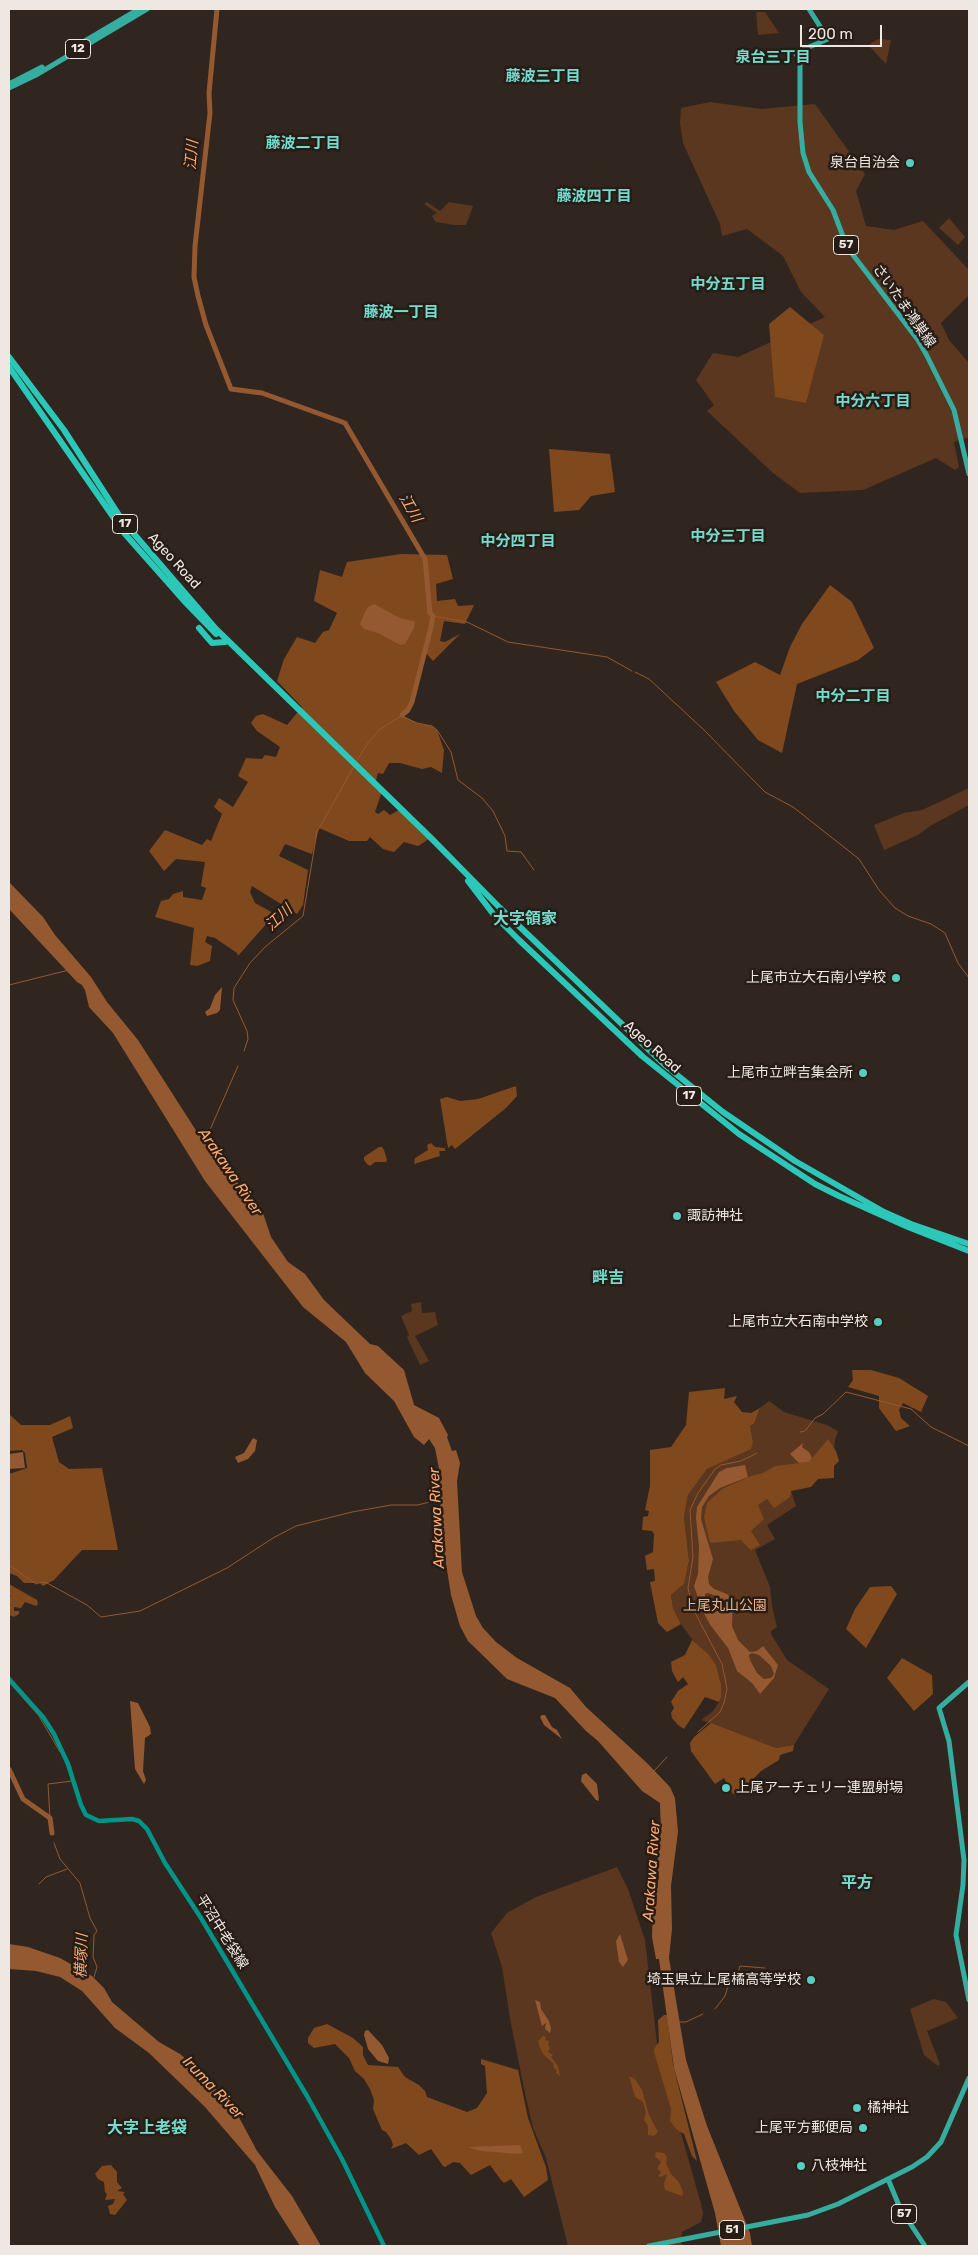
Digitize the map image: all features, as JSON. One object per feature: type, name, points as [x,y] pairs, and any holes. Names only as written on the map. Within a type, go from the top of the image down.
[{"type":"highway","name":"Ageo Road","points":[[9,357],[64,430],[110,504],[132,533],[216,629],[460,869],[666,1066],[723,1112],[777,1150],[871,1205],[911,1224],[969,1244]]},
{"type":"highway","name":"Ageo Road","points":[[9,367],[125,534],[195,614],[263,674]]},
{"type":"highway","points":[[199,628],[212,643],[225,642]]},
{"type":"highway","name":"Ageo Road","points":[[460,869],[490,909],[519,940],[642,1056],[712,1115],[815,1184],[908,1227],[969,1251]]},
{"type":"main road","name":"12","points":[[9,84],[39,69],[139,9]]},
{"type":"main road","name":"12","points":[[9,88],[36,75],[147,9]]},
{"type":"main road","name":"さいたま鴻巣線","points":[[809,9],[828,39],[794,53],[800,59],[800,122],[803,153],[809,172],[833,210],[847,247],[918,340],[926,354],[954,410],[969,474]]},
{"type":"main road","name":"平沼中老袋線","points":[[9,1679],[30,1702],[54,1734],[68,1764],[86,1815],[92,1820],[99,1822],[132,1819],[139,1821],[147,1829],[165,1863],[201,1918],[308,2096],[342,2159],[384,2246]]},
{"type":"main road","points":[[969,1682],[939,1708],[949,1741],[964,1860],[956,1935],[969,2000]]},
{"type":"main road","name":"51","points":[[649,2246],[815,2213],[888,2179],[920,2162],[937,2147],[948,2130],[969,2078]]},
{"type":"main road","name":"57","points":[[888,2179],[897,2203],[925,2246]]},
{"type":"green space","points":[[756,12],[765,12],[779,33],[758,35]]},
{"type":"green space","points":[[878,39],[891,40],[886,64],[868,45]]},
{"type":"green space","points":[[710,102],[761,109],[815,104],[865,174],[856,191],[866,226],[894,230],[923,221],[969,270],[969,295],[941,323],[949,340],[969,363],[969,437],[954,442],[959,467],[955,470],[936,458],[863,490],[800,493],[773,473],[707,411],[714,405],[696,380],[713,353],[738,357],[825,317],[801,292],[783,256],[747,229],[722,236],[720,224],[683,143],[680,123],[681,108]]},
{"type":"green space","points":[[427,202],[440,211],[449,202],[473,206],[466,225],[454,225],[436,222],[432,216],[437,213],[424,204]]},
{"type":"green space","points":[[949,218],[965,237],[958,245],[939,228]]},
{"type":"green space","points":[[969,788],[969,805],[930,826],[918,835],[884,850],[874,825],[904,813],[922,810]]},
{"type":"green space","points":[[421,1302],[422,1313],[435,1312],[438,1325],[415,1336],[429,1361],[420,1365],[407,1337],[409,1335],[401,1316],[412,1311],[411,1304]]},
{"type":"green space","name":"上尾丸山公園","points":[[769,1401],[784,1412],[827,1425],[838,1431],[834,1450],[791,1491],[796,1506],[767,1525],[775,1539],[755,1550],[770,1587],[777,1627],[771,1631],[771,1634],[787,1660],[829,1689],[794,1745],[776,1748],[701,1720],[713,1711],[719,1702],[721,1697],[720,1680],[716,1665],[694,1642],[681,1624],[673,1608],[671,1595],[684,1584],[689,1561],[684,1517],[688,1495],[707,1469],[753,1442],[750,1426],[754,1424],[760,1408]]},
{"type":"green space","points":[[617,1867],[628,1889],[645,1940],[658,2052],[703,2214],[701,2222],[682,2232],[681,2243],[685,2246],[568,2246],[546,2158],[533,2128],[511,2024],[502,1967],[491,1933],[507,1913],[536,1897]]},
{"type":"green space","points":[[934,1999],[946,2002],[958,2018],[927,2031],[940,2064],[938,2066],[924,2055],[910,2009]]},
{"type":"shaded area","points":[[790,307],[824,335],[806,403],[775,397],[769,324]]},
{"type":"shaded area","points":[[549,449],[610,454],[615,492],[591,496],[579,510],[554,512]]},
{"type":"shaded area","points":[[401,554],[447,555],[453,579],[436,584],[437,601],[455,599],[458,606],[474,605],[465,624],[444,621],[440,641],[445,642],[460,634],[433,661],[426,653],[423,655],[412,702],[407,712],[402,715],[417,723],[432,726],[437,730],[444,750],[442,773],[431,767],[422,769],[400,763],[389,763],[383,774],[378,773],[375,783],[383,788],[375,812],[378,814],[384,810],[390,815],[399,810],[429,839],[418,846],[404,842],[394,852],[383,849],[370,837],[367,841],[349,841],[319,828],[312,854],[285,844],[279,856],[308,870],[303,905],[297,914],[252,886],[250,892],[255,903],[275,914],[238,956],[237,953],[215,938],[207,936],[205,942],[212,946],[210,961],[197,966],[190,965],[194,928],[155,917],[161,901],[169,899],[173,894],[183,891],[183,897],[202,900],[206,888],[201,886],[205,862],[176,859],[164,871],[149,851],[165,830],[202,845],[207,839],[211,841],[222,814],[214,807],[219,798],[233,807],[248,782],[238,776],[246,758],[262,759],[265,755],[276,757],[280,747],[257,731],[251,723],[256,716],[263,714],[287,725],[302,707],[277,681],[284,659],[297,637],[315,643],[323,632],[329,630],[337,613],[314,601],[320,570],[342,577],[347,562]]},
{"type":"shaded area","points":[[830,585],[852,602],[874,648],[858,660],[797,684],[782,753],[758,740],[734,711],[716,682],[755,662],[780,675],[790,647],[802,624]]},
{"type":"shaded area","points":[[516,1086],[517,1096],[506,1108],[455,1149],[452,1145],[448,1148],[440,1099],[447,1097],[460,1101],[478,1099]]},
{"type":"shaded area","points":[[431,1143],[435,1147],[445,1148],[445,1151],[439,1151],[440,1156],[414,1164],[415,1158],[428,1150],[427,1145]]},
{"type":"shaded area","points":[[382,1147],[384,1150],[387,1160],[386,1162],[375,1162],[370,1166],[364,1160],[364,1157]]},
{"type":"shaded area","points":[[852,1370],[871,1370],[899,1378],[928,1396],[921,1412],[903,1403],[899,1410],[901,1418],[910,1426],[896,1431],[879,1408],[879,1396],[848,1387],[853,1380]]},
{"type":"shaded area","points":[[725,1388],[724,1399],[737,1396],[734,1402],[742,1412],[751,1413],[760,1408],[754,1424],[750,1426],[753,1442],[751,1449],[707,1469],[688,1495],[684,1517],[689,1561],[684,1584],[671,1595],[673,1608],[681,1624],[667,1632],[658,1623],[650,1582],[655,1581],[654,1569],[647,1570],[645,1556],[653,1552],[654,1534],[652,1531],[642,1530],[643,1517],[648,1516],[649,1511],[645,1510],[650,1486],[650,1450],[671,1447],[686,1425],[689,1392]]},
{"type":"shaded area","points":[[9,1414],[21,1425],[50,1425],[70,1416],[73,1428],[52,1437],[59,1462],[69,1469],[102,1468],[118,1550],[82,1550],[54,1580],[43,1586],[40,1583],[24,1583],[17,1576],[9,1573],[9,1474],[27,1468],[25,1453],[22,1450],[9,1451]]},
{"type":"shaded area","points":[[828,1439],[836,1451],[839,1461],[834,1466],[834,1478],[818,1479],[811,1487],[791,1491],[790,1497],[774,1508],[767,1499],[758,1505],[764,1519],[751,1531],[760,1545],[751,1550],[741,1540],[710,1543],[704,1517],[707,1503],[722,1489],[751,1476],[763,1473],[775,1466],[809,1462]]},
{"type":"shaded area","points":[[9,1584],[37,1600],[38,1604],[36,1606],[25,1602],[21,1608],[14,1607],[14,1611],[19,1611],[19,1614],[14,1617],[9,1615],[9,1598],[11,1596],[9,1595]]},
{"type":"shaded area","points":[[891,1586],[897,1594],[866,1648],[846,1629],[855,1609],[870,1587]]},
{"type":"shaded area","points":[[692,1640],[708,1654],[716,1665],[721,1684],[721,1697],[719,1702],[705,1697],[684,1729],[672,1718],[671,1713],[674,1708],[671,1702],[678,1691],[688,1684],[683,1677],[678,1682],[672,1671],[671,1662],[685,1655]]},
{"type":"shaded area","points":[[902,1658],[932,1675],[933,1694],[914,1711],[887,1678]]},
{"type":"shaded area","points":[[711,1723],[776,1748],[794,1745],[793,1751],[780,1755],[779,1760],[761,1771],[738,1795],[733,1794],[724,1778],[715,1784],[691,1751],[690,1743],[694,1737]]},
{"type":"shaded area","points":[[667,2015],[673,2064],[697,2161],[692,2156],[684,2134],[676,2129],[670,2121],[671,2109],[654,2052],[659,2042],[658,2020]]},
{"type":"shaded area","points":[[327,2024],[353,2038],[363,2047],[363,2055],[368,2065],[398,2067],[405,2077],[425,2091],[427,2097],[467,2112],[477,2108],[487,2093],[485,2066],[481,2064],[481,2059],[518,2070],[528,2118],[546,2167],[548,2180],[524,2197],[511,2179],[504,2183],[490,2165],[471,2175],[460,2163],[453,2162],[445,2167],[443,2166],[431,2149],[419,2155],[406,2143],[391,2149],[393,2145],[391,2139],[382,2130],[373,2109],[374,2100],[370,2089],[364,2079],[355,2071],[349,2058],[335,2044],[314,2048],[308,2043],[308,2038],[314,2028]]},
{"type":"shaded area","points":[[543,2036],[546,2037],[545,2040],[549,2041],[550,2048],[548,2052],[553,2055],[551,2057],[558,2066],[560,2076],[556,2073],[557,2070],[554,2069],[553,2063],[544,2055],[540,2048],[538,2041]]},
{"type":"shaded area","points":[[629,2076],[635,2079],[642,2090],[649,2115],[658,2132],[654,2136],[648,2135],[648,2126],[644,2120],[646,2112],[643,2102],[635,2097]]},
{"type":"shaded area","points":[[656,2152],[664,2153],[667,2157],[666,2163],[671,2174],[679,2182],[683,2192],[682,2196],[665,2190],[664,2184],[667,2174],[661,2177],[658,2176],[661,2172],[657,2169],[661,2162],[655,2156]]},
{"type":"shaded area","points":[[111,2165],[117,2172],[117,2182],[122,2188],[117,2191],[125,2192],[123,2194],[127,2200],[115,2215],[110,2214],[108,2206],[113,2204],[115,2199],[105,2200],[107,2194],[104,2182],[98,2179],[95,2174],[102,2166]]},
{"type":"water","points":[[374,604],[402,619],[415,621],[414,628],[405,644],[400,645],[378,633],[364,629],[360,624],[368,607]]},
{"type":"water","points":[[9,882],[43,917],[55,935],[91,977],[107,1002],[138,1040],[197,1132],[204,1135],[209,1132],[206,1140],[208,1147],[263,1213],[271,1237],[288,1262],[305,1274],[324,1300],[370,1344],[378,1346],[404,1370],[414,1405],[439,1418],[448,1435],[452,1451],[456,1450],[460,1463],[457,1481],[462,1572],[476,1616],[483,1628],[496,1642],[517,1658],[570,1688],[586,1707],[647,1763],[670,1787],[675,1798],[678,1832],[671,1886],[672,1929],[669,1958],[686,2060],[707,2126],[750,2233],[752,2246],[721,2246],[715,2213],[674,2068],[659,1959],[656,1959],[652,1937],[653,1901],[659,1877],[657,1865],[661,1831],[660,1803],[642,1791],[598,1741],[555,1698],[507,1679],[468,1641],[460,1626],[451,1595],[442,1538],[440,1474],[435,1448],[429,1439],[424,1445],[414,1437],[394,1401],[365,1373],[346,1342],[303,1307],[205,1181],[113,1033],[89,1007],[82,985],[77,982],[9,909]]},
{"type":"water","points":[[222,987],[220,1010],[207,1016],[205,1012],[210,1008],[215,995]]},
{"type":"water","points":[[253,1438],[257,1440],[255,1451],[248,1459],[238,1463],[235,1457],[244,1453]]},
{"type":"water","points":[[803,1443],[802,1447],[809,1452],[812,1458],[809,1462],[799,1463],[790,1454]]},
{"type":"water","points":[[23,1452],[25,1468],[9,1469],[9,1454]]},
{"type":"water","points":[[745,1465],[748,1477],[720,1488],[709,1496],[702,1507],[701,1519],[713,1559],[708,1577],[709,1584],[714,1589],[727,1594],[733,1600],[732,1626],[738,1640],[750,1652],[757,1651],[763,1646],[778,1665],[774,1678],[760,1694],[752,1683],[737,1671],[728,1648],[711,1626],[702,1610],[694,1586],[698,1574],[697,1507],[719,1472],[727,1468]],"holes":[[[708,1593],[716,1596],[719,1606],[716,1608],[710,1607],[705,1601],[705,1594]],[[752,1653],[759,1655],[771,1666],[774,1674],[771,1678],[764,1679],[757,1673],[750,1660],[749,1655]]]},
{"type":"water","points":[[130,1701],[138,1703],[150,1727],[151,1734],[145,1738],[143,1771],[146,1780],[144,1784],[135,1769]]},
{"type":"water","points":[[545,1715],[562,1739],[544,1725],[540,1717]]},
{"type":"water","points":[[586,1773],[597,1784],[599,1801],[596,1800],[581,1781],[582,1775]]},
{"type":"water","points":[[620,1934],[628,1960],[623,1967],[619,1962],[616,1941]]},
{"type":"water","name":"Iruma River","points":[[9,1944],[28,1947],[60,1958],[92,1976],[104,1988],[112,2002],[159,2042],[180,2054],[195,2067],[234,2108],[257,2151],[292,2196],[321,2246],[300,2246],[275,2207],[255,2165],[205,2107],[149,2053],[115,2028],[82,1991],[60,1977],[36,1971],[9,1969]]},
{"type":"water","points":[[535,2000],[540,2002],[541,2009],[549,2021],[550,2033],[545,2029],[546,2023],[542,2026]]},
{"type":"water","points":[[368,2030],[382,2045],[389,2058],[388,2064],[378,2061],[368,2049],[364,2035],[365,2031]]},
{"type":"water","points":[[520,2145],[523,2153],[518,2154],[481,2151],[468,2147]]},
{"type":"waterway","name":"江川","points":[[217,9],[209,93],[210,113],[195,246],[194,277],[198,296],[206,325],[231,389],[262,393],[345,423],[425,559],[430,613],[433,616],[412,702],[408,710],[402,715]]},
{"type":"waterway","points":[[433,616],[467,622],[508,642],[607,657],[632,671]]},
{"type":"waterway","points":[[635,672],[649,679],[703,729],[765,792],[793,807],[859,859],[879,890],[895,908],[908,916],[931,924],[945,933],[958,963],[969,978]]},
{"type":"waterway","points":[[356,762],[379,730],[401,716],[417,723],[432,726],[437,730],[451,752],[458,780],[482,798],[493,811],[505,836],[507,851],[521,852],[534,870]]},
{"type":"waterway","name":"江川","points":[[244,1051],[248,1039],[247,1031],[233,1000],[234,988],[250,963],[265,947],[303,916],[317,832],[353,768]]},
{"type":"waterway","points":[[9,985],[69,970]]},
{"type":"waterway","name":"江川","points":[[209,1132],[238,1066]]},
{"type":"waterway","points":[[800,1432],[805,1431],[815,1418],[823,1414],[846,1392],[911,1409],[931,1427],[969,1446]]},
{"type":"waterway","points":[[698,1732],[720,1712],[727,1689],[722,1664],[693,1609],[688,1588],[693,1557],[690,1510],[698,1493],[715,1469],[721,1465],[741,1461],[757,1453]]},
{"type":"waterway","name":"Arakawa River","points":[[9,1565],[36,1584],[47,1583],[87,1605],[101,1617],[140,1611],[227,1568],[273,1538],[296,1526],[352,1512],[391,1505],[418,1505],[441,1499]]},
{"type":"waterway","points":[[9,1682],[39,1716],[60,1752]]},
{"type":"waterway","points":[[654,1771],[667,1757]]},
{"type":"waterway","name":"横塚川","points":[[9,1769],[23,1799],[50,1818],[52,1833]]},
{"type":"waterway","points":[[50,1818],[48,1784],[72,1781]]},
{"type":"waterway","name":"横塚川","points":[[54,1843],[60,1859],[80,1883],[90,1918],[97,1931],[94,1935],[93,1957],[97,1967],[94,1977]]},
{"type":"waterway","points":[[39,1884],[46,1877],[67,1869]]},
{"type":"waterway","points":[[715,2009],[725,1996],[729,1983],[737,1976],[740,1966],[765,1968]]},
{"type":"waterway","points":[[680,2022],[686,2022],[703,2014]]},
{"type":"place","name":"泉台自治会","points":[[910,163]]},
{"type":"place","name":"上尾市立大石南小学校","points":[[896,978]]},
{"type":"place","name":"上尾市立畔吉集会所","points":[[863,1073]]},
{"type":"place","name":"諏訪神社","points":[[677,1216]]},
{"type":"place","name":"上尾市立大石南中学校","points":[[878,1322]]},
{"type":"place","name":"上尾アーチェリー連盟射場","points":[[726,1788]]},
{"type":"place","name":"埼玉県立上尾橘高等学校","points":[[811,1980]]},
{"type":"place","name":"橘神社","points":[[857,2108]]},
{"type":"place","name":"上尾平方郵便局","points":[[863,2128]]},
{"type":"place","name":"八枝神社","points":[[801,2166]]},
{"type":"district","name":"泉台三丁目","points":[[773,58]]},
{"type":"district","name":"藤波三丁目","points":[[543,77]]},
{"type":"district","name":"藤波二丁目","points":[[303,144]]},
{"type":"district","name":"藤波四丁目","points":[[594,197]]},
{"type":"district","name":"中分五丁目","points":[[728,285]]},
{"type":"district","name":"藤波一丁目","points":[[401,313]]},
{"type":"district","name":"中分六丁目","points":[[873,402]]},
{"type":"district","name":"中分三丁目","points":[[728,537]]},
{"type":"district","name":"中分四丁目","points":[[518,542]]},
{"type":"district","name":"中分二丁目","points":[[853,697]]},
{"type":"district","name":"大字領家","points":[[525,919]]},
{"type":"district","name":"畔吉","points":[[608,1278]]},
{"type":"district","name":"平方","points":[[857,1883]]},
{"type":"district","name":"大字上老袋","points":[[147,2128]]}]
